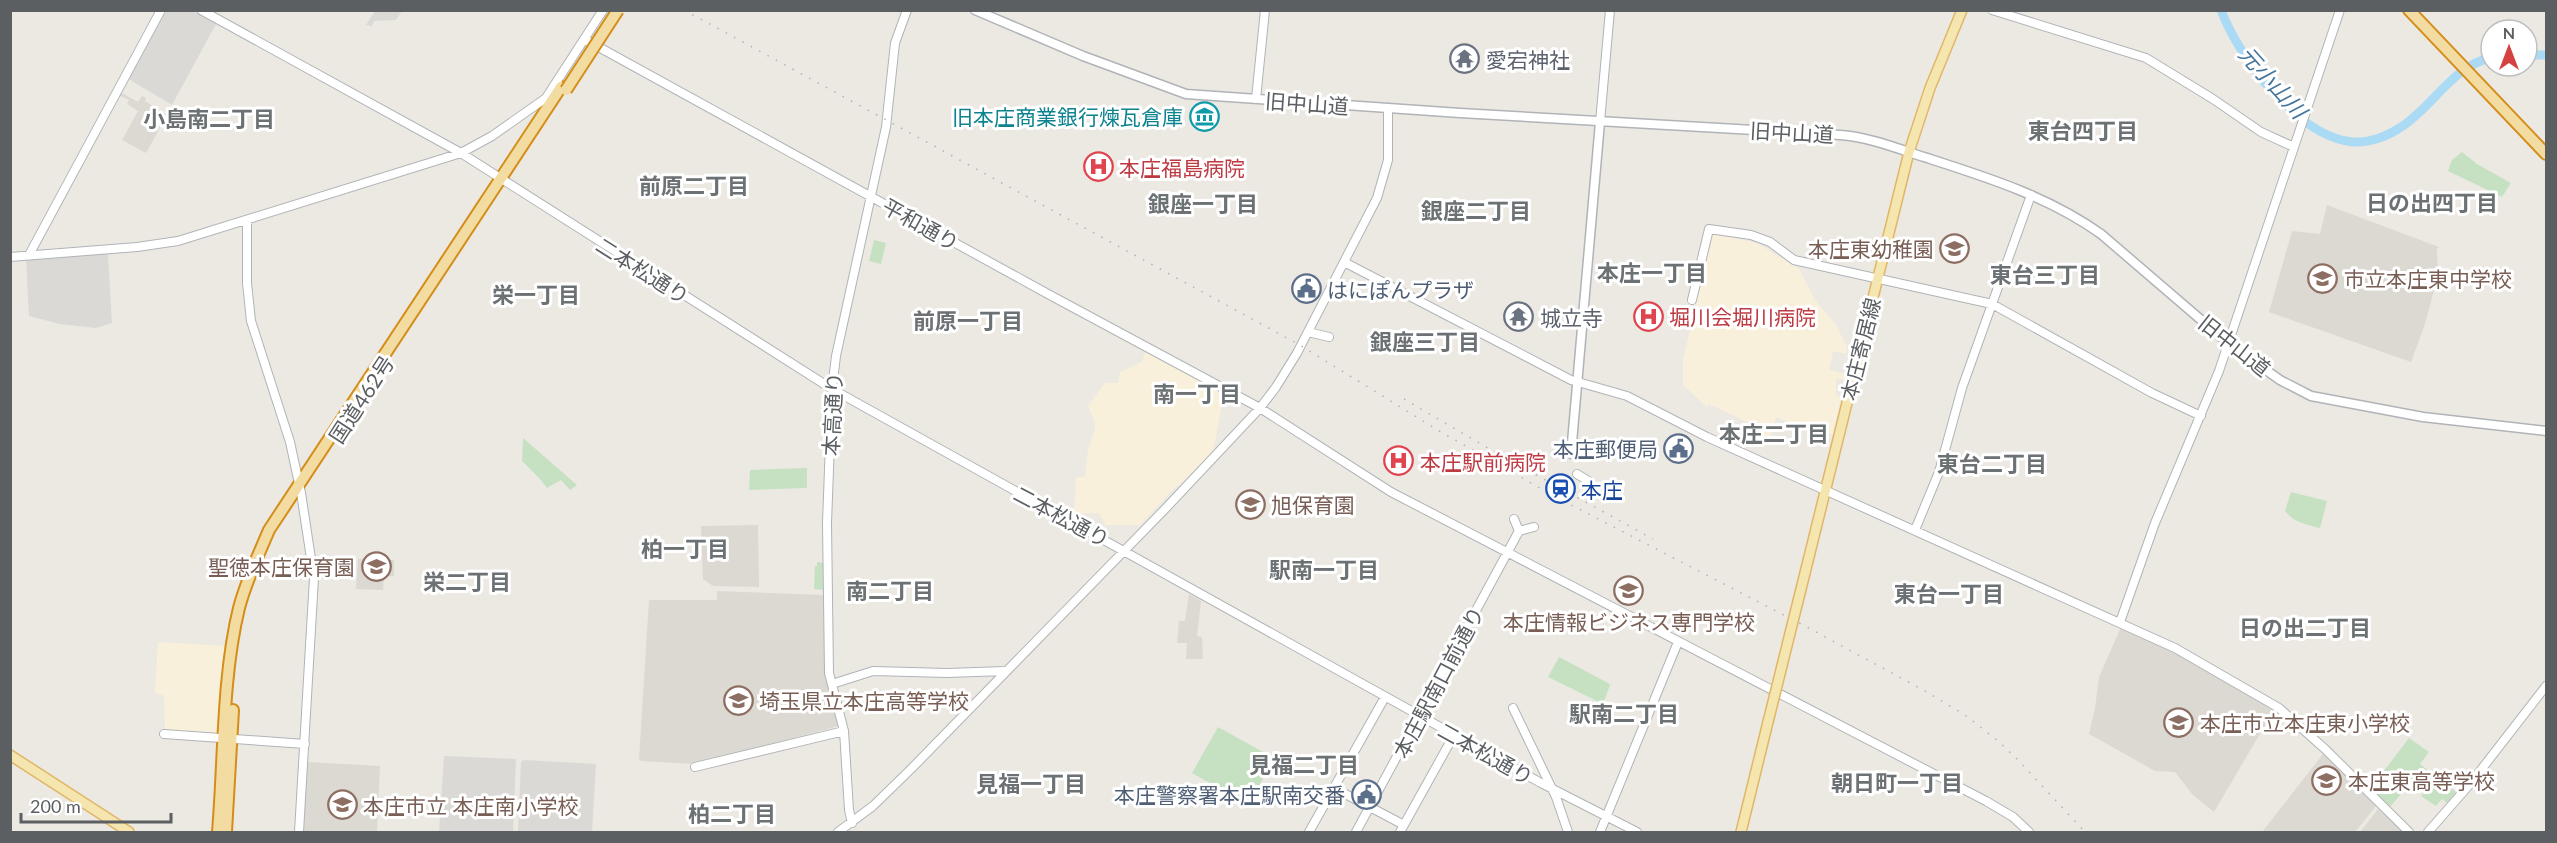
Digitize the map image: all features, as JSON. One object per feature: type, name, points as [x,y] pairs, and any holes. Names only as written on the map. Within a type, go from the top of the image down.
[{"type":"highway","name":"国道462号","points":[[219,832],[227,738],[244,611],[251,584],[275,533],[300,488],[503,181],[611,10]]},
{"type":"highway","name":"国道462号","points":[[563,88],[618,10]]},
{"type":"highway","points":[[2409,10],[2547,154]]},
{"type":"highway","name":"国道462号","points":[[226,832],[227,738]]},
{"type":"main road","name":"旧中山道","points":[[975,10],[1047,42],[1172,90],[1195,95],[1600,122],[1845,135],[1873,140],[2031,195],[2065,210],[2101,234],[2229,343],[2280,380],[2311,396],[2423,417],[2547,431]]},
{"type":"main road","name":"本庄寄居線","points":[[1741,832],[1909,152],[1930,88],[1962,10]]},
{"type":"main road","points":[[1567,454],[1577,382],[1600,122]]},
{"type":"main road","points":[[10,755],[129,832]]},
{"type":"street","points":[[29,255],[161,10]]},
{"type":"street","name":"二本松通り","points":[[201,10],[461,153],[832,389],[1550,788],[1637,832]]},
{"type":"street","points":[[10,257],[157,245],[247,220],[461,153],[492,136],[545,99],[603,10]]},
{"type":"street","name":"本高通り","points":[[852,823],[849,810],[844,731],[829,673],[826,588],[832,389],[836,356],[886,128],[895,43],[907,10]]},
{"type":"street","points":[[1256,99],[1266,10]]},
{"type":"street","points":[[1600,122],[1610,10]]},
{"type":"street","points":[[1992,10],[2146,58],[2213,99],[2260,132],[2294,147]]},
{"type":"street","points":[[2120,622],[2155,523],[2201,416],[2229,343],[2340,10]]},
{"type":"street","name":"平和通り","points":[[584,39],[1260,408],[1391,492],[1986,801],[2013,817],[2029,832]]},
{"type":"street","points":[[838,832],[886,794],[1260,408],[1289,366],[1377,198],[1386,171],[1388,108]]},
{"type":"street","points":[[1915,530],[1939,472],[1962,388],[2031,195]]},
{"type":"street","points":[[247,220],[251,321],[290,442],[300,488],[314,588],[299,832]]},
{"type":"street","points":[[1692,300],[1708,231],[1711,228],[1763,240],[1794,260],[1992,304],[2152,393],[2201,416]]},
{"type":"street","points":[[1344,262],[1577,382],[1625,395],[1707,437],[2175,648],[2279,708],[2325,749],[2409,832]]},
{"type":"street","points":[[1310,328],[1329,337]]},
{"type":"street","points":[[1576,474],[1590,482]]},
{"type":"street","points":[[1514,519],[1519,531],[1534,527]]},
{"type":"street","name":"本庄駅南口前通り","points":[[1356,832],[1519,531]]},
{"type":"street","points":[[1600,832],[1678,642]]},
{"type":"street","points":[[832,684],[873,671],[947,674],[1005,671]]},
{"type":"street","points":[[2428,832],[2470,784],[2547,686]]},
{"type":"street","points":[[1309,832],[1385,697]]},
{"type":"street","points":[[1513,708],[1568,832]]},
{"type":"street","points":[[695,767],[844,731]]},
{"type":"street","points":[[164,734],[305,744]]},
{"type":"street","points":[[1334,788],[1369,807],[1402,829],[1454,735]]},
{"type":"shaded area","points":[[165,11],[192,11],[216,24],[172,105],[127,78]]},
{"type":"shaded area","points":[[375,11],[402,11],[396,20],[374,21],[372,26],[366,25]]},
{"type":"shaded area","points":[[120,92],[138,102],[142,96],[146,98],[145,101],[167,115],[146,153],[122,140],[138,111],[127,104],[129,100],[119,95]]},
{"type":"shaded area","points":[[2327,205],[2439,247],[2437,249],[2438,275],[2425,324],[2411,362],[2269,312],[2292,231],[2320,234]]},
{"type":"shaded area","points":[[1714,234],[1757,243],[1799,269],[1815,300],[1836,325],[1847,347],[1846,354],[1833,351],[1829,370],[1847,374],[1846,380],[1836,379],[1836,395],[1841,397],[1833,434],[1810,431],[1776,417],[1770,439],[1759,436],[1749,423],[1709,404],[1707,407],[1683,385],[1683,360]]},
{"type":"shaded area","points":[[106,253],[108,255],[112,323],[96,328],[60,324],[29,316],[26,259]]},
{"type":"shaded area","points":[[1146,351],[1224,393],[1213,452],[1180,485],[1176,486],[1140,525],[1105,525],[1099,513],[1074,514],[1076,477],[1085,477],[1088,450],[1095,430],[1095,422],[1088,406],[1105,383],[1118,383],[1120,372],[1142,362]]},
{"type":"shaded area","points":[[758,525],[759,587],[713,586],[703,579],[701,526]]},
{"type":"shaded area","points":[[358,559],[394,560],[394,576],[384,576],[383,590],[356,589]]},
{"type":"shaded area","name":"埼玉県立本庄高等学校","points":[[717,591],[824,595],[826,674],[839,726],[693,764],[641,761],[639,759],[649,600],[717,600]]},
{"type":"shaded area","points":[[1189,594],[1201,601],[1197,636],[1202,637],[1203,659],[1186,659],[1187,643],[1177,643],[1179,621],[1185,621]]},
{"type":"shaded area","name":"本庄市立本庄東小学校","points":[[2121,627],[2214,673],[2274,710],[2214,812],[2192,794],[2175,772],[2155,771],[2089,734],[2099,677]]},
{"type":"shaded area","points":[[158,642],[225,646],[219,731],[216,734],[168,731],[165,728],[164,696],[155,692]]},
{"type":"shaded area","name":"本庄東高等学校","points":[[2323,754],[2376,806],[2355,832],[2262,832]]},
{"type":"shaded area","points":[[444,756],[516,759],[513,832],[439,832]]},
{"type":"shaded area","points":[[524,760],[596,764],[592,832],[518,832],[521,762]]},
{"type":"shaded area","name":"本庄市立 本庄南小学校","points":[[307,762],[380,766],[377,832],[303,832]]},
{"type":"shaded area","points":[[2378,809],[2403,832],[2361,831]]},
{"type":"green space","points":[[2462,152],[2477,164],[2511,183],[2502,197],[2448,171],[2452,160]]},
{"type":"green space","points":[[874,240],[886,243],[881,264],[869,261]]},
{"type":"green space","points":[[523,438],[577,485],[570,490],[561,480],[547,488],[522,461]]},
{"type":"green space","points":[[807,468],[807,488],[749,490],[750,470]]},
{"type":"green space","points":[[2291,492],[2327,501],[2320,528],[2296,521],[2285,511]]},
{"type":"green space","points":[[817,562],[824,563],[824,590],[814,589]]},
{"type":"green space","points":[[1559,657],[1610,685],[1603,704],[1548,677]]},
{"type":"green space","points":[[1218,727],[1274,758],[1249,805],[1192,773]]},
{"type":"green space","points":[[2409,738],[2429,752],[2420,764],[2456,792],[2447,803],[2442,799],[2436,806],[2421,796],[2427,788],[2414,779],[2389,808],[2370,789]]},
{"type":"waterway","name":"元小山川","points":[[2221,10],[2241,50],[2273,92],[2292,111],[2312,126],[2332,137],[2353,142],[2372,140],[2396,130],[2412,119],[2454,78],[2479,61]]},
{"type":"waterway","name":"元小山川","points":[[2539,55],[2546,55]]},
{"type":"railway","points":[[684,10],[1298,344],[1441,432],[1552,495],[1925,691],[1965,715],[1998,741],[2085,832]]},
{"type":"railway","points":[[1404,399],[1498,454],[1653,539]]},
{"type":"place","name":"愛宕神社","points":[[1465,59]]},
{"type":"place","name":"旧本庄商業銀行煉瓦倉庫","points":[[1204,116]]},
{"type":"place","name":"本庄福島病院","points":[[1098,167]]},
{"type":"place","name":"本庄東幼稚園","points":[[1955,248]]},
{"type":"place","name":"市立本庄東中学校","points":[[2323,278]]},
{"type":"place","name":"はにぽんプラザ","points":[[1306,289]]},
{"type":"place","name":"堀川会堀川病院","points":[[1648,316]]},
{"type":"place","name":"城立寺","points":[[1519,317]]},
{"type":"place","name":"本庄郵便局","points":[[1679,448]]},
{"type":"place","name":"本庄駅前病院","points":[[1399,461]]},
{"type":"place","name":"本庄","points":[[1560,489]]},
{"type":"place","name":"旭保育園","points":[[1250,504]]},
{"type":"place","name":"聖徳本庄保育園","points":[[376,566]]},
{"type":"place","name":"本庄情報ビジネス専門学校","points":[[1629,590]]},
{"type":"place","name":"埼玉県立本庄高等学校","points":[[738,700]]},
{"type":"place","name":"本庄市立本庄東小学校","points":[[2179,722]]},
{"type":"place","name":"本庄東高等学校","points":[[2327,780]]},
{"type":"place","name":"本庄警察署本庄駅南交番","points":[[1366,794]]},
{"type":"place","name":"本庄市立 本庄南小学校","points":[[342,805]]},
{"type":"district","name":"小島南二丁目","points":[[209,118]]},
{"type":"district","name":"東台四丁目","points":[[2083,130]]},
{"type":"district","name":"前原二丁目","points":[[694,185]]},
{"type":"district","name":"日の出四丁目","points":[[2432,202]]},
{"type":"district","name":"銀座一丁目","points":[[1203,203]]},
{"type":"district","name":"銀座二丁目","points":[[1476,210]]},
{"type":"district","name":"本庄一丁目","points":[[1652,272]]},
{"type":"district","name":"東台三丁目","points":[[2045,274]]},
{"type":"district","name":"栄一丁目","points":[[536,294]]},
{"type":"district","name":"前原一丁目","points":[[968,320]]},
{"type":"district","name":"銀座三丁目","points":[[1425,341]]},
{"type":"district","name":"南一丁目","points":[[1197,393]]},
{"type":"district","name":"本庄二丁目","points":[[1774,433]]},
{"type":"district","name":"東台二丁目","points":[[1992,463]]},
{"type":"district","name":"柏一丁目","points":[[685,548]]},
{"type":"district","name":"駅南一丁目","points":[[1324,569]]},
{"type":"district","name":"栄二丁目","points":[[467,581]]},
{"type":"district","name":"南二丁目","points":[[890,590]]},
{"type":"district","name":"東台一丁目","points":[[1949,593]]},
{"type":"district","name":"日の出二丁目","points":[[2305,627]]},
{"type":"district","name":"駅南二丁目","points":[[1624,713]]},
{"type":"district","name":"見福二丁目","points":[[1304,764]]},
{"type":"district","name":"朝日町一丁目","points":[[1897,782]]},
{"type":"district","name":"見福一丁目","points":[[1031,783]]},
{"type":"district","name":"柏二丁目","points":[[732,813]]}]
